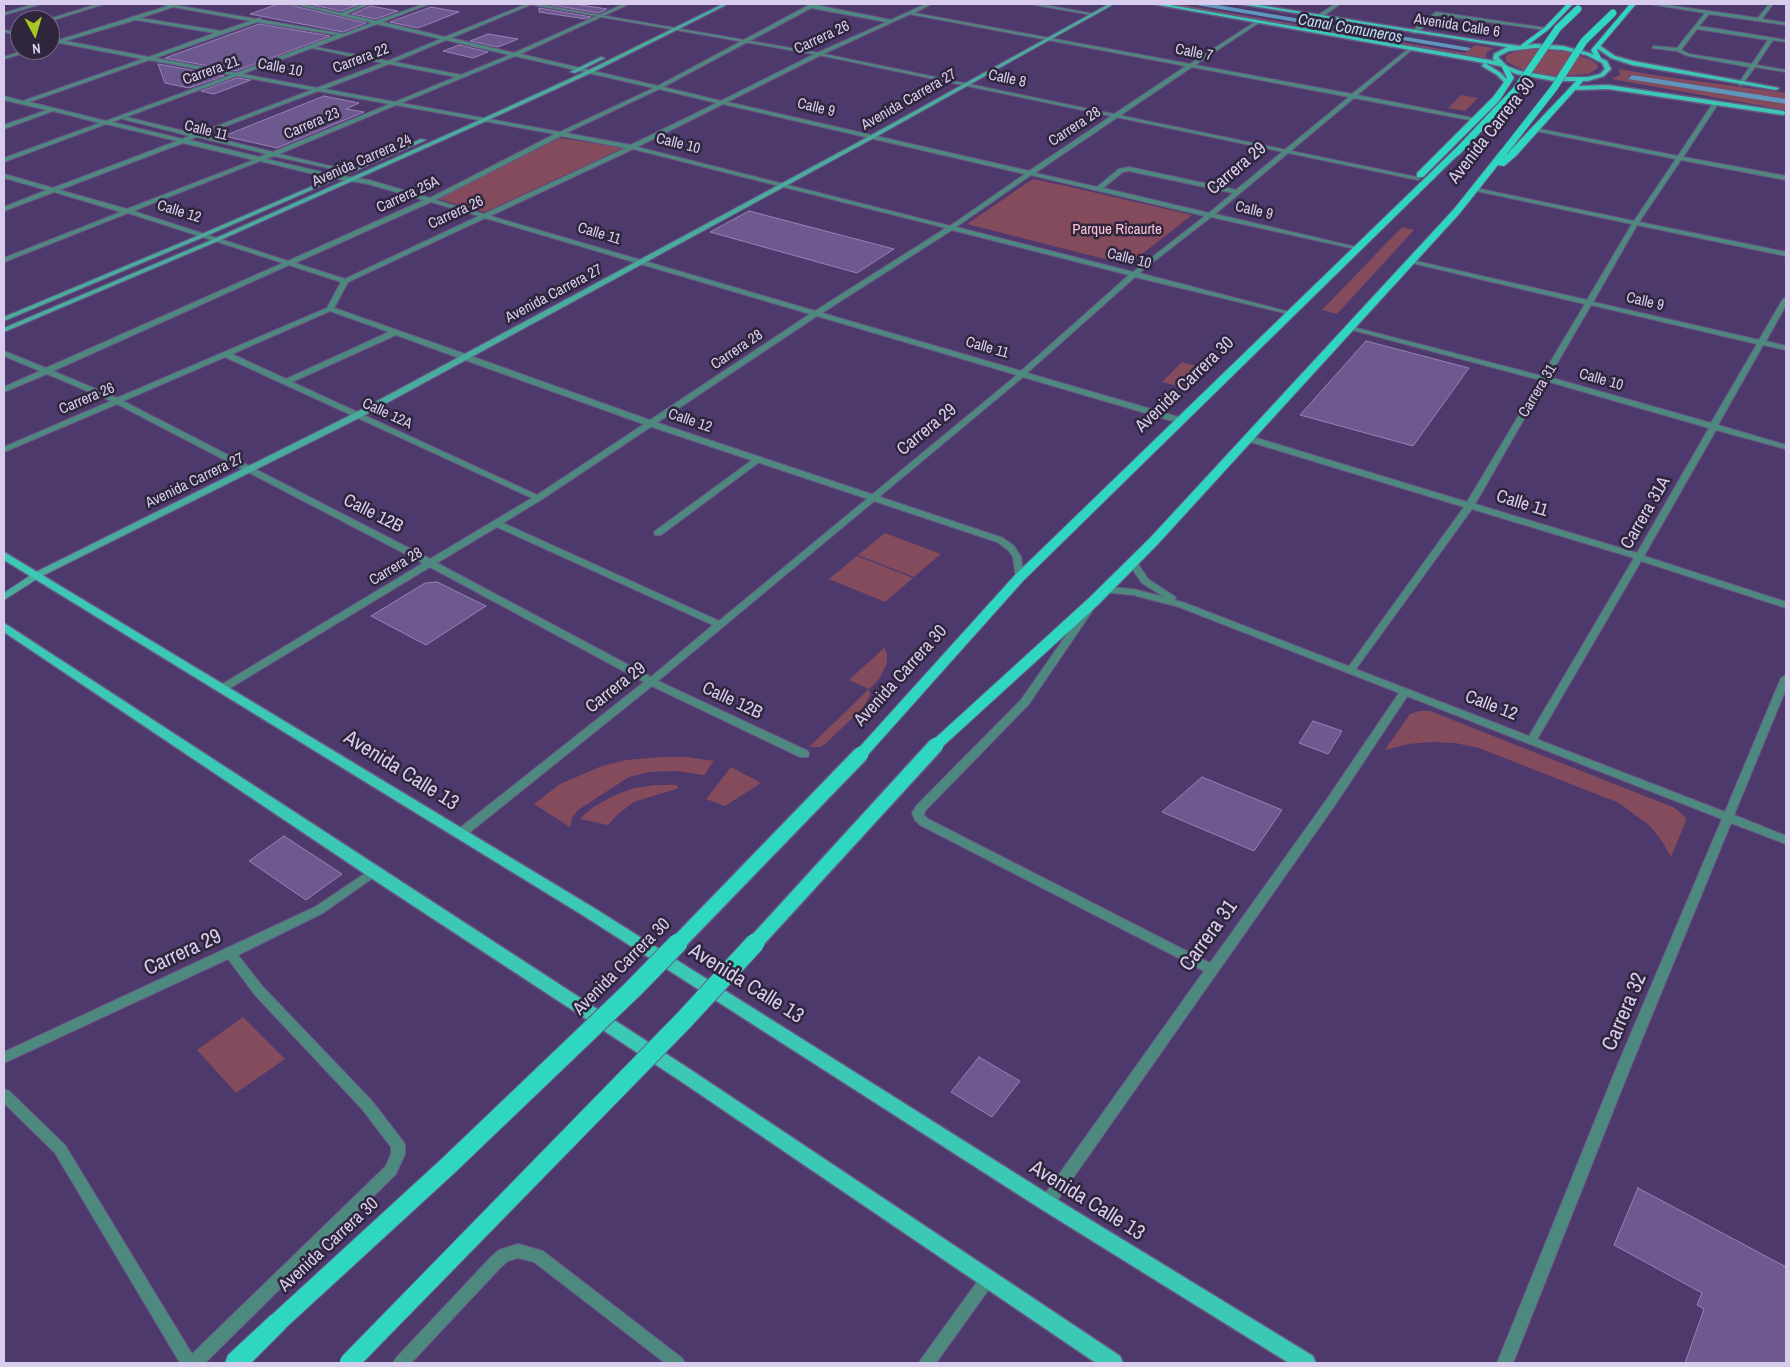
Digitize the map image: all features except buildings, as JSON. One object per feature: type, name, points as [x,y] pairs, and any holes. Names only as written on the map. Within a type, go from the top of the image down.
[{"type":"highway","points":[[1520,47],[1536,38],[1570,4]]},
{"type":"highway","name":"Avenida Carrera 30","points":[[349,1363],[684,1020],[936,745],[1133,563],[1475,190],[1554,88],[1584,41],[1625,4]]},
{"type":"highway","points":[[1598,58],[1594,50],[1633,4]]},
{"type":"highway","name":"Avenida Carrera 30","points":[[236,1363],[449,1165],[632,990],[861,754],[1019,578],[1179,420],[1292,314],[1400,205],[1490,120],[1515,91],[1558,28],[1581,6]]},
{"type":"highway","points":[[1400,205],[1418,178],[1496,99],[1510,75],[1502,65]]},
{"type":"highway","points":[[1485,178],[1513,154],[1572,89],[1585,79]]},
{"type":"main road","name":"Avenida Carrera 24","points":[[4,330],[216,240],[714,4]]},
{"type":"main road","name":"Avenida Carrera 24","points":[[350,176],[484,120],[591,72],[726,4]]},
{"type":"main road","name":"Avenida Carrera 27","points":[[4,597],[37,575],[358,415],[874,136],[966,83],[1112,4]]},
{"type":"main road","name":"Avenida Calle 6","points":[[1156,4],[1451,54],[1502,65],[1526,75],[1544,78],[1585,79]]},
{"type":"main road","name":"Avenida Calle 6","points":[[1243,4],[1472,41],[1520,47],[1563,48],[1598,58],[1605,62]]},
{"type":"main road","points":[[1472,41],[1512,42],[1536,38]]},
{"type":"main road","points":[[1597,46],[1613,57],[1632,63],[1741,83]]},
{"type":"main road","points":[[1502,65],[1496,59],[1496,55],[1508,49],[1520,47]]},
{"type":"main road","points":[[1451,54],[1489,67],[1507,83]]},
{"type":"main road","points":[[1605,62],[1659,74],[1786,90]]},
{"type":"main road","points":[[1585,79],[1606,72],[1608,69],[1605,62]]},
{"type":"main road","points":[[1585,79],[1654,88],[1785,113]]},
{"type":"main road","points":[[1572,89],[1608,87],[1785,113]]},
{"type":"main road","name":"Avenida Carrera 24","points":[[4,319],[337,177]]},
{"type":"main road","points":[[50,300],[62,305]]},
{"type":"main road","name":"Avenida Calle 13","points":[[4,555],[590,912],[1047,1203],[1306,1363]]},
{"type":"main road","points":[[4,627],[685,1075],[987,1280],[1114,1363]]},
{"type":"street","points":[[4,14],[39,4]]},
{"type":"street","points":[[60,16],[102,4]]},
{"type":"street","points":[[162,4],[344,36]]},
{"type":"street","points":[[60,41],[182,4]]},
{"type":"street","name":"Calle 9","points":[[296,4],[591,72],[660,86],[1358,249]]},
{"type":"street","points":[[343,14],[368,4]]},
{"type":"street","name":"Carrera 21","points":[[118,117],[313,48],[427,4]]},
{"type":"street","name":"Calle 8","points":[[530,4],[819,54],[1418,178]]},
{"type":"street","name":"Carrera 22","points":[[4,209],[389,62],[530,4]]},
{"type":"street","name":"Carrera 23","points":[[4,260],[273,154],[516,54],[627,4]]},
{"type":"street","name":"Carrera 26","points":[[345,281],[632,147],[819,54],[926,4]]},
{"type":"street","points":[[1032,4],[1092,14]]},
{"type":"street","points":[[1320,16],[1338,4]]},
{"type":"street","points":[[1652,4],[1786,24]]},
{"type":"street","points":[[1759,20],[1771,4]]},
{"type":"street","points":[[812,5],[891,22]]},
{"type":"street","name":"Carrera 25A","points":[[4,390],[430,200],[660,86],[812,5]]},
{"type":"street","points":[[1678,50],[1708,12]]},
{"type":"street","name":"Calle 7","points":[[909,13],[1475,119]]},
{"type":"street","points":[[1414,32],[1438,13],[1546,29]]},
{"type":"street","points":[[134,18],[223,33]]},
{"type":"street","points":[[24,102],[260,20]]},
{"type":"street","name":"Carrera 28","points":[[223,688],[538,498],[815,314],[952,227],[1258,21]]},
{"type":"street","points":[[1696,27],[1786,41]]},
{"type":"street","points":[[1741,83],[1771,39]]},
{"type":"street","name":"Calle 10","points":[[60,42],[632,147],[1292,314]]},
{"type":"street","name":"Carrera 29","points":[[460,834],[652,682],[1022,374],[1134,274],[1210,215],[1412,47]]},
{"type":"street","points":[[1654,47],[1678,50],[1688,55],[1786,71]]},
{"type":"street","points":[[313,48],[460,77]]},
{"type":"street","points":[[4,91],[82,109]]},
{"type":"street","points":[[4,98],[17,94]]},
{"type":"street","name":"Calle 11","points":[[4,98],[53,109],[108,118],[183,140],[337,177],[350,176]]},
{"type":"street","name":"Carrera 31","points":[[1350,671],[1470,506],[1546,379],[1636,222],[1715,104]]},
{"type":"street","points":[[4,127],[64,105]]},
{"type":"street","name":"Calle 11","points":[[108,118],[118,117],[273,154],[1179,420]]},
{"type":"street","points":[[4,160],[108,118]]},
{"type":"street","points":[[1534,130],[1786,178]]},
{"type":"street","points":[[1098,189],[1121,170],[1129,169],[1237,192]]},
{"type":"street","name":"Calle 12","points":[[4,176],[204,235],[345,281]]},
{"type":"street","points":[[1475,190],[1786,254]]},
{"type":"street","name":"Calle 9","points":[[1411,262],[1786,348]]},
{"type":"street","points":[[330,309],[345,281]]},
{"type":"street","name":"Carrera 31A","points":[[1531,741],[1640,557],[1786,299]]},
{"type":"street","name":"Carrera 26","points":[[4,450],[330,309]]},
{"type":"street","name":"Calle 12","points":[[330,309],[652,424],[1000,540],[1011,548],[1017,557],[1019,578]]},
{"type":"street","name":"Calle 10","points":[[1349,328],[1546,379],[1786,447]]},
{"type":"street","points":[[286,382],[396,332]]},
{"type":"street","name":"Calle 12B","points":[[4,353],[117,401],[430,563],[652,682],[804,754]]},
{"type":"street","name":"Calle 12A","points":[[225,354],[538,498]]},
{"type":"street","name":"Calle 11","points":[[1247,438],[1640,557],[1786,605]]},
{"type":"street","points":[[658,533],[758,460]]},
{"type":"street","points":[[496,523],[720,625]]},
{"type":"street","name":"Calle 12","points":[[1133,563],[1151,586],[1182,605]]},
{"type":"street","name":"Calle 12","points":[[1105,590],[1132,592],[1182,605],[1786,840]]},
{"type":"street","points":[[1094,601],[1025,702],[918,813],[924,822],[1211,969]]},
{"type":"street","name":"Carrera 32","points":[[1505,1363],[1622,1071],[1785,683]]},
{"type":"street","name":"Carrera 31","points":[[1047,1203],[1331,802],[1405,692]]},
{"type":"street","name":"Carrera 29","points":[[4,1058],[230,954],[319,910],[374,872]]},
{"type":"street","points":[[194,1363],[390,1170],[398,1154],[398,1146],[367,1105],[259,991],[230,954]]},
{"type":"street","points":[[4,1096],[60,1149],[189,1363]]},
{"type":"street","points":[[401,1363],[496,1262],[504,1256],[518,1251],[538,1256],[678,1363]]},
{"type":"street","points":[[927,1363],[987,1280]]},
{"type":"green space","points":[[1166,4],[1177,4],[1465,53],[1475,45],[1494,48],[1486,53],[1486,58]]},
{"type":"green space","points":[[1527,49],[1570,52],[1591,60],[1597,64],[1598,68],[1589,74],[1552,76],[1525,71],[1507,62],[1505,58],[1508,54]]},
{"type":"green space","points":[[1619,69],[1786,93],[1786,99],[1632,75],[1628,78],[1786,104],[1786,110],[1611,79],[1620,75]]},
{"type":"green space","points":[[1461,95],[1478,98],[1465,111],[1448,108]]},
{"type":"green space","points":[[560,138],[623,148],[485,212],[438,199]]},
{"type":"green space","name":"Parque Ricaurte","points":[[1033,179],[1192,215],[1128,265],[967,224]]},
{"type":"green space","points":[[1402,227],[1414,230],[1337,314],[1322,310]]},
{"type":"green space","points":[[1182,362],[1206,369],[1186,388],[1162,382]]},
{"type":"green space","points":[[885,533],[941,554],[914,577],[858,555]]},
{"type":"green space","points":[[857,556],[913,578],[885,602],[829,579]]},
{"type":"green space","points":[[884,648],[887,653],[887,663],[879,679],[869,689],[849,680]]},
{"type":"green space","points":[[869,689],[870,695],[863,708],[825,744],[820,747],[809,747]]},
{"type":"green space","points":[[1419,711],[1430,711],[1675,808],[1685,817],[1686,821],[1671,857],[1662,841],[1650,826],[1619,803],[1479,748],[1455,743],[1432,742],[1409,744],[1385,750],[1410,714]]},
{"type":"green space","points":[[687,757],[714,761],[704,775],[676,771],[649,772],[629,777],[578,810],[572,818],[570,827],[534,804],[560,784],[602,766],[626,760]]},
{"type":"green space","points":[[731,767],[761,783],[725,806],[706,799]]},
{"type":"green space","points":[[676,785],[679,788],[634,802],[618,814],[608,825],[580,819],[592,808],[613,796],[634,788]]},
{"type":"green space","points":[[243,1017],[285,1059],[236,1093],[197,1050]]},
{"type":"water","name":"Canal Comuneros","points":[[1190,4],[1212,4],[1471,48],[1467,51]]},
{"type":"water","points":[[1632,75],[1786,99],[1786,104],[1628,79]]}]
